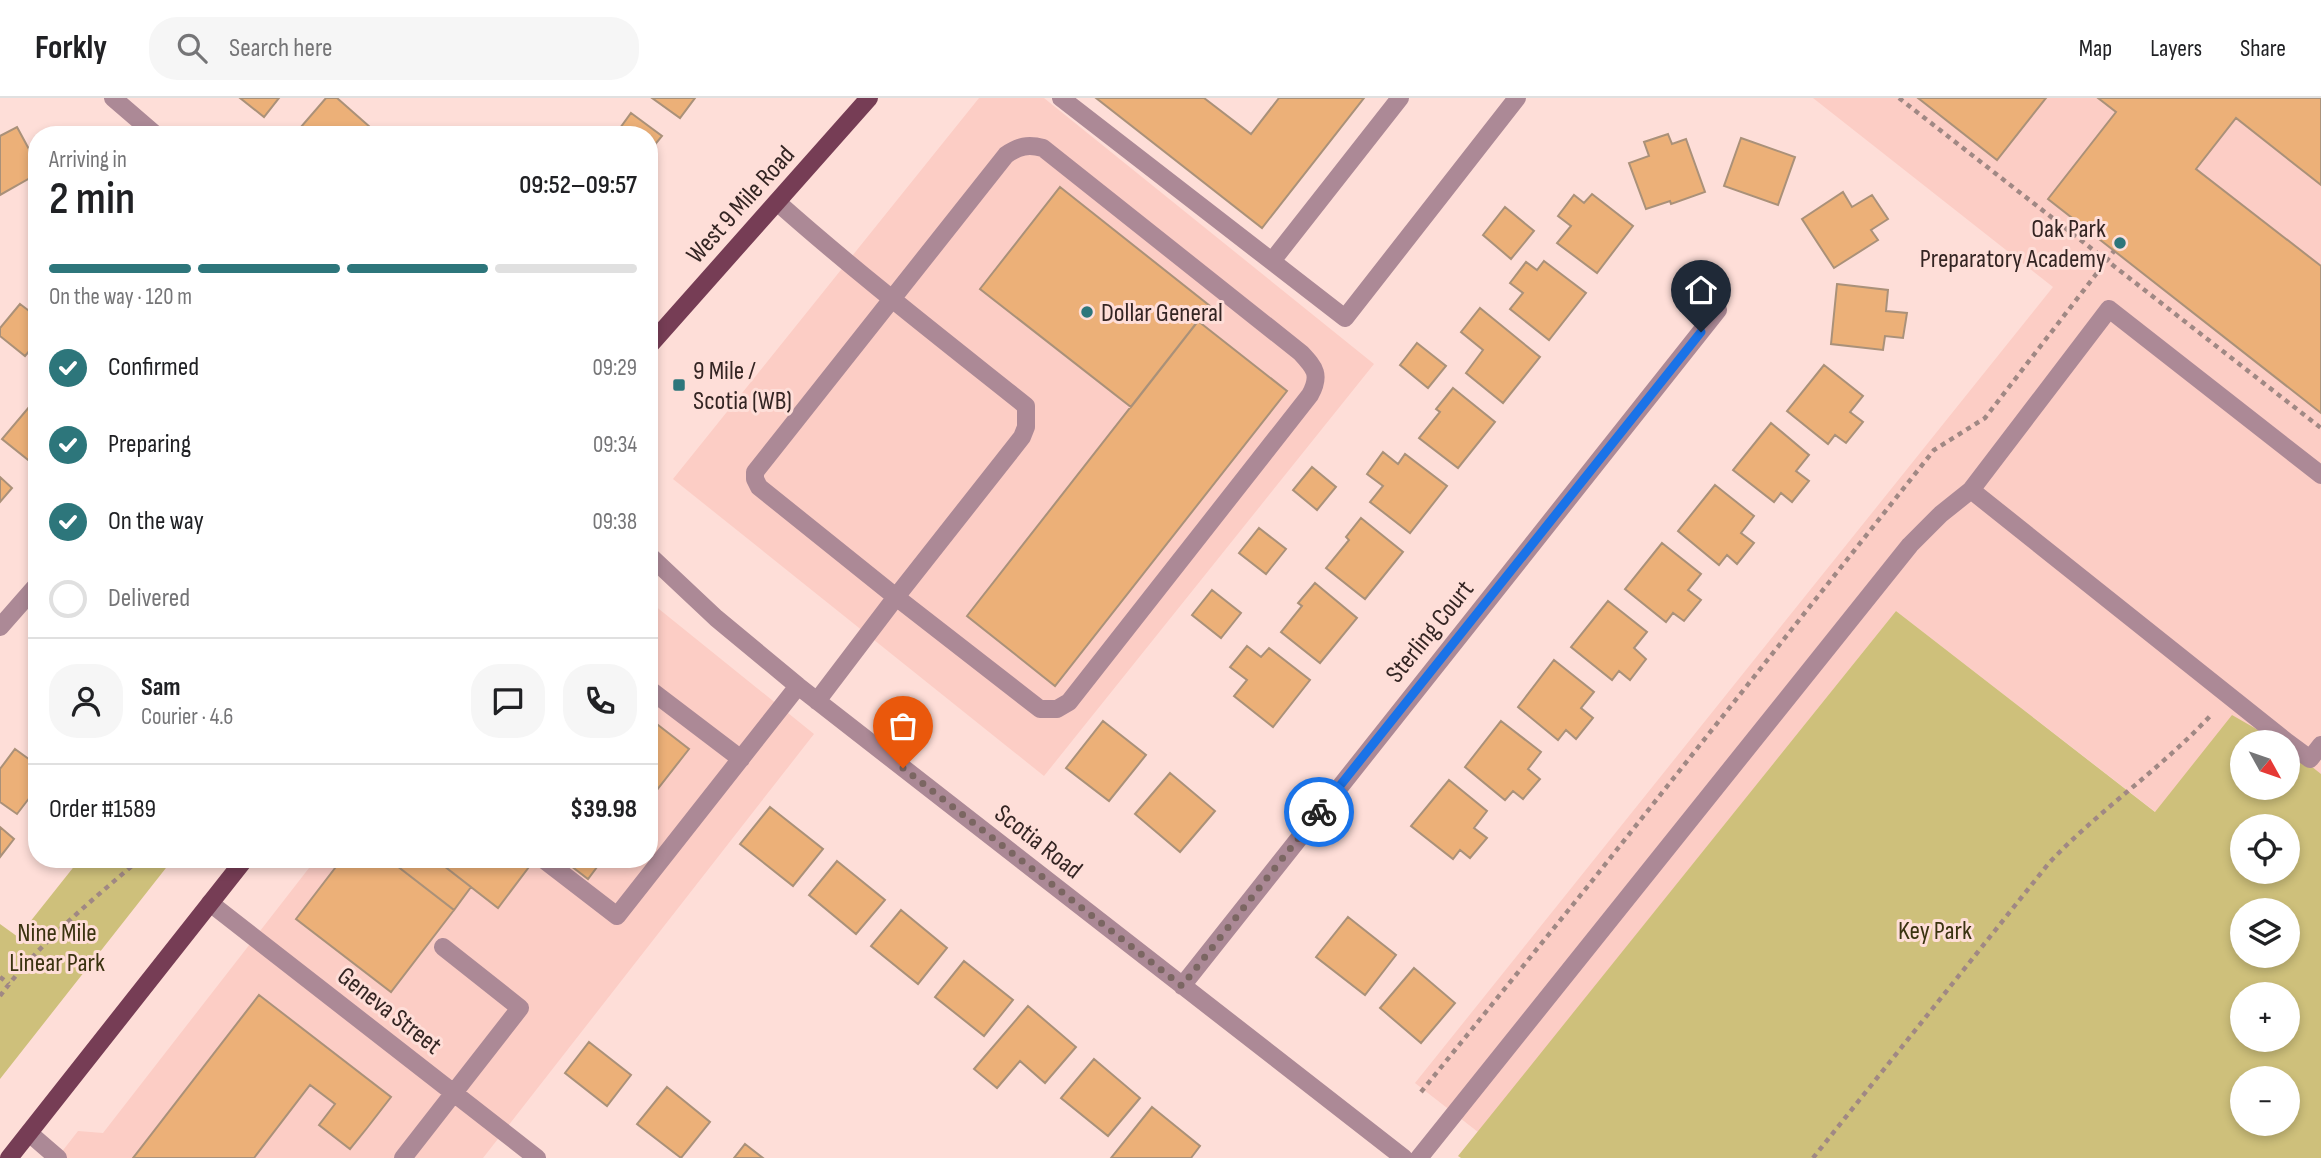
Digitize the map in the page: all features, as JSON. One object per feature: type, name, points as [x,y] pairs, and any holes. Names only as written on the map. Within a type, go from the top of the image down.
[{"type":"main road","name":"West 9 Mile Road","points":[[658,335],[869,98]]},
{"type":"main road","points":[[9,1158],[238,868]]},
{"type":"street","points":[[113,98],[146,126]]},
{"type":"street","points":[[1061,98],[1345,318],[1517,98]]},
{"type":"street","points":[[1272,261],[1400,98]]},
{"type":"street","points":[[1021,146],[1043,148],[1301,353],[1314,367],[1316,379],[1310,394],[1069,702],[1057,709],[1040,709],[896,597],[759,487],[755,472],[1006,155],[1021,146]]},
{"type":"street","points":[[777,202],[840,258],[1026,405],[1026,427],[1022,437],[817,701]]},
{"type":"street","points":[[1419,1158],[1910,545],[1941,514],[1971,490],[2109,309],[2321,475]]},
{"type":"street","name":"Sterling Court","points":[[1182,986],[1718,310]]},
{"type":"street","points":[[1971,490],[2271,730]]},
{"type":"street","name":"Scotia Road","points":[[658,563],[716,618],[798,686],[1404,1158]]},
{"type":"street","points":[[0,627],[28,595]]},
{"type":"street","points":[[658,864],[798,686]]},
{"type":"street","points":[[658,696],[741,759]]},
{"type":"street","points":[[2300,752],[2310,759],[2321,745]]},
{"type":"street","points":[[555,868],[617,916],[655,868]]},
{"type":"street","name":"Geneva Street","points":[[210,903],[537,1158]]},
{"type":"street","points":[[403,1158],[520,1008],[443,947]]},
{"type":"street","points":[[29,1133],[58,1158]]},
{"type":"path","points":[[1899,98],[2321,428]]},
{"type":"path","points":[[1421,1092],[1934,450],[1985,418],[2114,251]]},
{"type":"path","points":[[1813,1158],[2049,863],[2070,841],[2182,744],[2227,696]]},
{"type":"path","points":[[0,996],[25,963],[80,909],[129,868]]},
{"type":"path","points":[[0,977],[9,984]]},
{"type":"shaded area","points":[[979,98],[1044,98],[1374,364],[1044,776],[673,479]]},
{"type":"shaded area","points":[[1813,98],[2321,98],[2321,940],[2300,921],[2300,898],[2267,898],[2248,884],[2300,884],[2300,814],[2230,814],[2230,870],[1896,611],[1478,1132],[1415,1083],[2053,287]]},
{"type":"shaded area","points":[[658,608],[814,734],[483,1158],[57,1158],[78,1131],[103,1133],[309,868],[658,868]]},
{"type":"green space","name":"Key Park","points":[[1896,611],[2155,812],[2232,715],[2258,730],[2230,730],[2230,800],[2300,800],[2300,757],[2321,774],[2321,1158],[1458,1156]]},
{"type":"green space","name":"Nine Mile Linear Park","points":[[73,868],[166,868],[0,1079],[0,924],[18,937]]},
{"type":"building","points":[[240,98],[279,98],[264,117]]},
{"type":"building","points":[[326,98],[337,98],[369,126],[302,126]]},
{"type":"building","points":[[652,98],[695,98],[680,118]]},
{"type":"building","points":[[1096,98],[1204,98],[1251,134],[1279,98],[1364,98],[1262,228]]},
{"type":"building","points":[[1918,98],[2046,98],[1997,160]]},
{"type":"building","points":[[2098,98],[2321,98],[2321,185],[2236,118],[2196,169],[2321,266],[2321,413],[2048,199],[2116,112]]},
{"type":"building","points":[[631,113],[649,126],[622,126]]},
{"type":"building","points":[[17,127],[28,147],[28,179],[0,195],[0,136]]},
{"type":"building","points":[[1668,134],[1672,144],[1686,139],[1705,192],[1671,204],[1670,201],[1646,209],[1629,163],[1649,156],[1644,142]]},
{"type":"building","points":[[1741,138],[1795,157],[1778,205],[1724,186]]},
{"type":"building","points":[[1060,187],[1210,306],[1131,407],[980,289]]},
{"type":"building","points":[[1843,192],[1852,207],[1872,195],[1888,219],[1871,230],[1878,240],[1834,268],[1802,219]]},
{"type":"building","points":[[1592,194],[1633,226],[1597,273],[1557,243],[1571,226],[1558,216],[1574,195],[1584,203]]},
{"type":"building","points":[[1505,207],[1534,231],[1511,259],[1483,235]]},
{"type":"building","points":[[1544,261],[1586,293],[1549,340],[1510,309],[1523,293],[1510,283],[1526,262],[1537,270]]},
{"type":"building","points":[[1837,284],[1888,290],[1886,311],[1907,313],[1903,338],[1885,336],[1883,350],[1831,344]]},
{"type":"building","points":[[20,304],[28,310],[28,352],[25,356],[0,336],[0,328]]},
{"type":"building","points":[[1480,308],[1540,357],[1503,403],[1466,373],[1483,350],[1461,332]]},
{"type":"building","points":[[1198,321],[1287,391],[1055,686],[967,616]]},
{"type":"building","points":[[1417,343],[1446,366],[1428,388],[1400,365]]},
{"type":"building","points":[[1824,365],[1863,396],[1850,412],[1863,422],[1846,443],[1835,435],[1828,444],[1787,411]]},
{"type":"building","points":[[1453,388],[1495,422],[1458,468],[1419,438],[1440,412],[1436,409]]},
{"type":"building","points":[[28,408],[28,460],[2,439]]},
{"type":"building","points":[[1771,423],[1809,455],[1796,471],[1809,481],[1792,502],[1781,493],[1774,502],[1733,470]]},
{"type":"building","points":[[1383,452],[1398,464],[1405,454],[1447,486],[1410,533],[1370,502],[1383,486],[1367,474]]},
{"type":"building","points":[[1312,467],[1336,487],[1317,510],[1293,490]]},
{"type":"building","points":[[0,477],[12,488],[0,502]]},
{"type":"building","points":[[1715,485],[1754,516],[1741,533],[1754,543],[1737,564],[1727,555],[1719,565],[1678,531]]},
{"type":"building","points":[[1361,518],[1403,552],[1365,599],[1326,568],[1349,540],[1346,537]]},
{"type":"building","points":[[1259,528],[1286,549],[1266,574],[1239,553]]},
{"type":"building","points":[[1662,543],[1701,574],[1688,590],[1701,600],[1684,621],[1673,613],[1666,622],[1625,589]]},
{"type":"building","points":[[1315,583],[1357,618],[1320,663],[1281,632],[1302,606],[1298,603]]},
{"type":"building","points":[[1212,590],[1241,613],[1221,638],[1192,615]]},
{"type":"building","points":[[1608,601],[1647,632],[1634,648],[1646,659],[1630,680],[1619,671],[1612,680],[1571,647]]},
{"type":"building","points":[[1247,646],[1261,657],[1269,648],[1310,680],[1273,727],[1234,696],[1247,680],[1230,667]]},
{"type":"building","points":[[1554,660],[1594,692],[1581,708],[1593,718],[1576,739],[1566,730],[1558,740],[1518,707]]},
{"type":"building","points":[[1103,721],[1146,755],[1109,801],[1066,768]]},
{"type":"building","points":[[1501,721],[1541,752],[1528,769],[1540,779],[1523,799],[1513,791],[1505,800],[1465,767]]},
{"type":"building","points":[[658,725],[689,749],[658,789]]},
{"type":"building","points":[[15,749],[28,758],[28,800],[17,814],[0,802],[0,769]]},
{"type":"building","points":[[1170,773],[1215,811],[1180,852],[1135,814]]},
{"type":"building","points":[[1449,780],[1487,811],[1474,828],[1487,838],[1470,858],[1460,850],[1453,859],[1411,826]]},
{"type":"building","points":[[770,807],[823,849],[793,886],[740,844]]},
{"type":"building","points":[[0,827],[14,839],[0,857]]},
{"type":"building","points":[[837,861],[885,900],[856,934],[809,895]]},
{"type":"building","points":[[335,868],[400,868],[454,910],[391,992],[296,919]]},
{"type":"building","points":[[400,868],[447,868],[471,887],[454,910]]},
{"type":"building","points":[[447,868],[528,868],[498,908]]},
{"type":"building","points":[[574,868],[596,868],[588,879]]},
{"type":"building","points":[[901,910],[947,948],[918,984],[871,946]]},
{"type":"building","points":[[1348,917],[1396,955],[1365,995],[1316,957]]},
{"type":"building","points":[[964,961],[1013,1000],[984,1036],[935,997]]},
{"type":"building","points":[[1414,968],[1455,1003],[1421,1043],[1380,1008]]},
{"type":"building","points":[[259,995],[391,1097],[350,1149],[319,1125],[335,1104],[310,1085],[254,1158],[133,1158]]},
{"type":"building","points":[[1028,1006],[1076,1047],[1045,1083],[1020,1061],[997,1088],[974,1069]]},
{"type":"building","points":[[589,1042],[631,1075],[607,1106],[565,1073]]},
{"type":"building","points":[[1094,1059],[1140,1098],[1108,1136],[1061,1098]]},
{"type":"building","points":[[667,1087],[710,1122],[681,1158],[637,1124]]},
{"type":"building","points":[[1152,1107],[1200,1146],[1191,1158],[1111,1158]]},
{"type":"building","points":[[745,1144],[763,1158],[734,1158]]},
{"type":"way so far","points":[[903,768],[1182,986],[1319,812]]},
{"type":"place","name":"Oak Park Preparatory Academy","points":[[2120,243]]},
{"type":"place","name":"Dollar General","points":[[1087,312]]},
{"type":"place","name":"9 Mile / Scotia (WB)","points":[[679,385]]},
{"type":"route","points":[[1319,812],[1701,332]]}]
